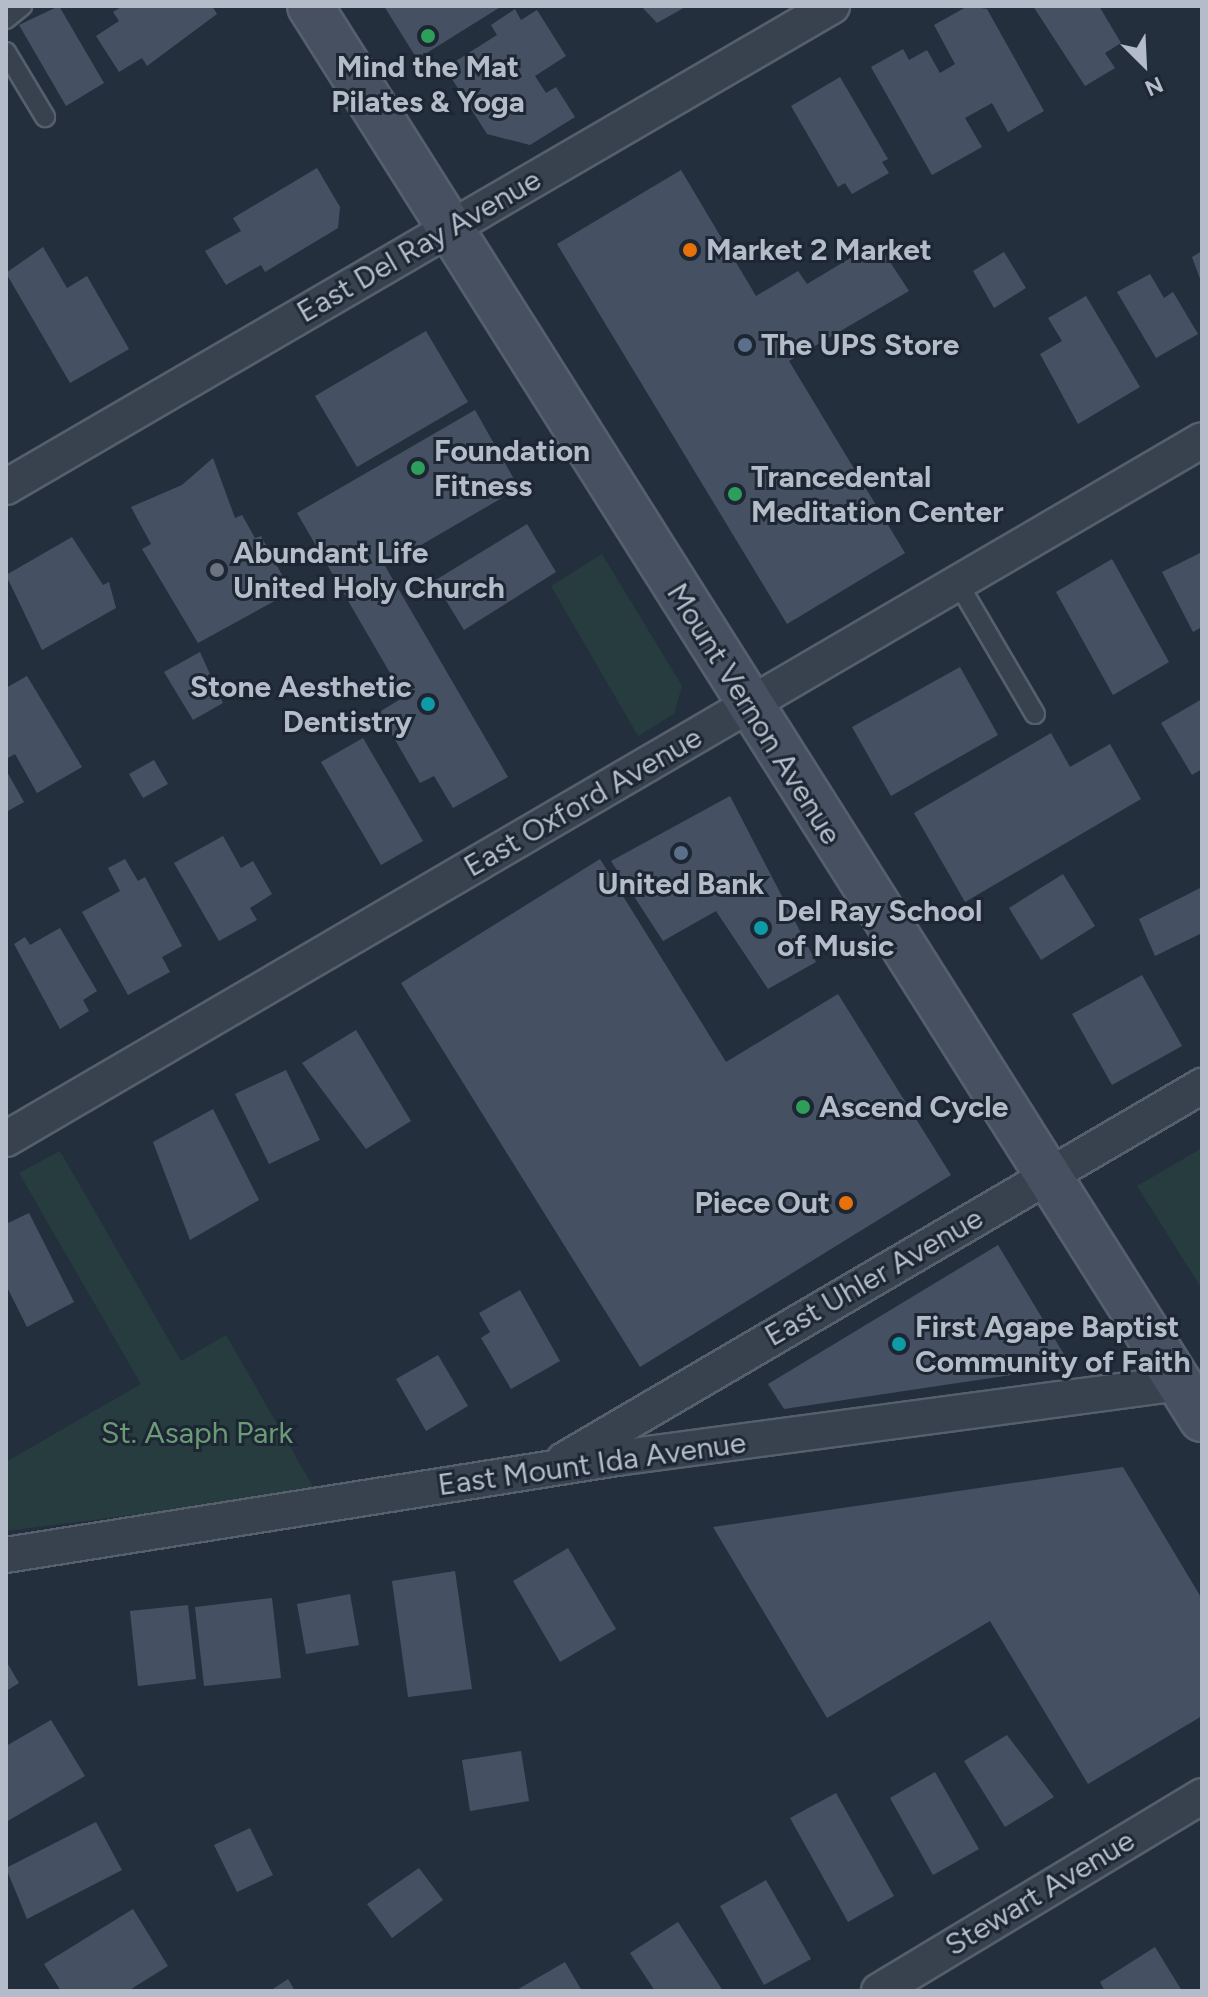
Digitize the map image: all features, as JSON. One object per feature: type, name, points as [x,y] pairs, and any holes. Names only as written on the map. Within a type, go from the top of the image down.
[{"type":"main road","name":"Mount Vernon Avenue","points":[[310,6],[1046,1177],[1191,1401]]},
{"type":"street","name":"East Del Ray Avenue","points":[[6,487],[832,6]]},
{"type":"street","name":"East Oxford Avenue","points":[[6,1139],[1202,440]]},
{"type":"street","name":"East Uhler Avenue","points":[[546,1470],[1202,1086]]},
{"type":"street","name":"East Mount Ida Avenue","points":[[6,1555],[546,1470],[1191,1401]]},
{"type":"street","name":"Stewart Avenue","points":[[879,1991],[1202,1796]]},
{"type":"lane","points":[[6,19],[22,6]]},
{"type":"lane","points":[[6,52],[45,117]]},
{"type":"lane","points":[[958,583],[1035,714]]},
{"type":"green space","points":[[602,554],[682,686],[674,714],[638,736],[551,586]]},
{"type":"green space","points":[[1202,1148],[1202,1289],[1137,1186]]},
{"type":"green space","name":"St. Asaph Park","points":[[60,1151],[181,1361],[226,1335],[316,1492],[6,1531],[6,1462],[141,1384],[19,1173]]},
{"type":"building","points":[[59,6],[104,83],[66,106],[19,25]]},
{"type":"building","points":[[123,6],[212,6],[217,14],[147,66],[142,58],[119,72],[96,36],[119,21],[113,12]]},
{"type":"building","name":"Mind the Mat Pilates & Yoga","points":[[384,6],[502,6],[417,59]]},
{"type":"building","points":[[641,6],[687,6],[657,23]]},
{"type":"building","points":[[968,6],[987,9],[1044,111],[1008,132],[992,103],[965,118],[982,147],[932,175],[871,67],[903,49],[909,60],[927,50],[940,73],[955,64],[934,25]]},
{"type":"building","points":[[1033,6],[1099,6],[1121,43],[1105,53],[1115,68],[1085,86]]},
{"type":"building","points":[[515,9],[521,20],[537,10],[566,56],[535,76],[546,93],[556,87],[575,117],[530,145],[487,134],[445,68],[497,35],[491,25]]},
{"type":"building","points":[[840,77],[888,159],[882,162],[889,173],[852,194],[845,183],[838,187],[791,106]]},
{"type":"building","points":[[317,168],[340,207],[338,228],[265,272],[261,265],[226,285],[205,251],[241,231],[233,218]]},
{"type":"building","points":[[681,170],[756,296],[798,271],[807,284],[877,242],[909,291],[789,361],[905,553],[787,624],[557,244]]},
{"type":"building","points":[[43,247],[67,288],[87,276],[129,349],[70,383],[6,273]]},
{"type":"building","points":[[1202,251],[1202,284],[1192,257]]},
{"type":"building","points":[[1004,252],[1026,288],[994,308],[973,271]]},
{"type":"building","points":[[1150,274],[1164,298],[1173,292],[1198,334],[1156,358],[1117,292]]},
{"type":"building","points":[[1086,296],[1140,387],[1078,424],[1040,354],[1062,341],[1048,318]]},
{"type":"building","points":[[426,331],[468,402],[357,467],[315,396]]},
{"type":"building","points":[[475,410],[519,488],[385,566],[508,777],[453,808],[434,776],[420,783],[379,712],[404,697],[297,513]]},
{"type":"building","name":"Abundant Life United Holy Church","points":[[213,458],[235,518],[242,515],[255,538],[261,536],[291,592],[198,643],[142,549],[151,544],[131,507],[182,485]]},
{"type":"building","points":[[527,524],[556,572],[464,630],[434,581]]},
{"type":"building","points":[[72,537],[103,585],[109,582],[116,608],[42,650],[6,575]]},
{"type":"building","points":[[1202,552],[1202,627],[1193,632],[1162,572]]},
{"type":"building","points":[[1112,559],[1169,662],[1113,695],[1056,592]]},
{"type":"building","points":[[200,652],[223,703],[193,720],[164,672]]},
{"type":"building","points":[[960,667],[998,735],[891,796],[852,727]]},
{"type":"building","points":[[27,676],[82,767],[37,793],[15,754],[6,759],[6,688]]},
{"type":"building","points":[[1202,699],[1202,769],[1192,775],[1161,723]]},
{"type":"building","points":[[1051,733],[1070,767],[1110,744],[1141,799],[965,902],[914,813]]},
{"type":"building","points":[[363,738],[423,841],[381,865],[321,762]]},
{"type":"building","points":[[154,760],[168,784],[143,798],[129,774]]},
{"type":"building","points":[[6,770],[24,802],[6,812]]},
{"type":"building","points":[[730,796],[816,962],[768,989],[716,911],[663,941],[611,861]]},
{"type":"building","points":[[223,836],[241,868],[253,861],[272,894],[250,908],[257,920],[219,941],[174,863]]},
{"type":"building","points":[[125,859],[138,881],[145,877],[182,946],[162,957],[170,972],[128,995],[82,912],[120,891],[108,868]]},
{"type":"building","points":[[600,859],[726,1062],[838,994],[951,1175],[640,1367],[401,983]]},
{"type":"building","points":[[1063,874],[1095,926],[1041,960],[1009,908]]},
{"type":"building","points":[[1202,887],[1202,933],[1155,956],[1139,919]]},
{"type":"building","points":[[60,928],[97,991],[83,1000],[89,1011],[60,1029],[14,944],[25,937],[30,945]]},
{"type":"building","points":[[1142,975],[1182,1046],[1112,1085],[1072,1014]]},
{"type":"building","points":[[356,1030],[411,1121],[366,1149],[302,1063]]},
{"type":"building","points":[[286,1070],[320,1140],[269,1164],[235,1094]]},
{"type":"building","points":[[213,1109],[259,1200],[190,1240],[153,1142]]},
{"type":"building","points":[[29,1213],[74,1302],[27,1327],[6,1285],[6,1224]]},
{"type":"building","name":"First Agape Baptist Community of Faith","points":[[998,1245],[1071,1366],[784,1409],[768,1384]]},
{"type":"building","points":[[520,1290],[560,1361],[511,1389],[481,1338],[490,1332],[479,1313]]},
{"type":"building","points":[[438,1355],[468,1406],[426,1431],[396,1379]]},
{"type":"building","points":[[1123,1467],[1202,1599],[1202,1716],[1088,1784],[990,1621],[827,1718],[713,1527]]},
{"type":"building","points":[[568,1548],[616,1629],[560,1662],[513,1581]]},
{"type":"building","points":[[455,1571],[472,1689],[408,1697],[392,1581]]},
{"type":"building","points":[[350,1594],[359,1645],[306,1654],[297,1604]]},
{"type":"building","points":[[272,1598],[281,1678],[204,1686],[195,1607]]},
{"type":"building","points":[[188,1605],[196,1679],[138,1686],[130,1611]]},
{"type":"building","points":[[6,1661],[19,1683],[6,1691]]},
{"type":"building","points":[[51,1720],[85,1776],[6,1822],[6,1746]]},
{"type":"building","points":[[1007,1735],[1054,1797],[1005,1827],[964,1761]]},
{"type":"building","points":[[521,1751],[529,1801],[470,1811],[462,1760]]},
{"type":"building","points":[[935,1772],[979,1849],[933,1875],[890,1798]]},
{"type":"building","points":[[836,1793],[894,1896],[848,1922],[790,1818]]},
{"type":"building","points":[[96,1822],[122,1870],[27,1919],[6,1868]]},
{"type":"building","points":[[250,1828],[273,1875],[237,1892],[214,1845]]},
{"type":"building","points":[[419,1868],[443,1900],[392,1938],[367,1904]]},
{"type":"building","points":[[766,1880],[811,1959],[764,1985],[720,1906]]},
{"type":"building","points":[[133,1909],[168,1966],[128,1991],[61,1991],[44,1964]]},
{"type":"building","points":[[678,1922],[723,1991],[655,1991],[630,1953]]},
{"type":"building","points":[[1155,1947],[1182,1991],[1105,1991],[1100,1982]]},
{"type":"building","points":[[565,1962],[582,1991],[515,1991]]},
{"type":"building","points":[[288,1979],[295,1991],[270,1991]]},
{"type":"place","name":"Mind the Mat Pilates & Yoga","points":[[428,36]]},
{"type":"place","name":"Market 2 Market","points":[[690,250]]},
{"type":"place","name":"The UPS Store","points":[[745,345]]},
{"type":"place","name":"Foundation Fitness","points":[[418,468]]},
{"type":"place","name":"Trancedental Meditation Center","points":[[735,494]]},
{"type":"place","name":"Abundant Life United Holy Church","points":[[217,570]]},
{"type":"place","name":"Stone Aesthetic Dentistry","points":[[428,704]]},
{"type":"place","name":"United Bank","points":[[681,853]]},
{"type":"place","name":"Del Ray School of Music","points":[[761,928]]},
{"type":"place","name":"Ascend Cycle","points":[[803,1107]]},
{"type":"place","name":"Piece Out","points":[[846,1203]]},
{"type":"place","name":"First Agape Baptist Community of Faith","points":[[899,1344]]}]
